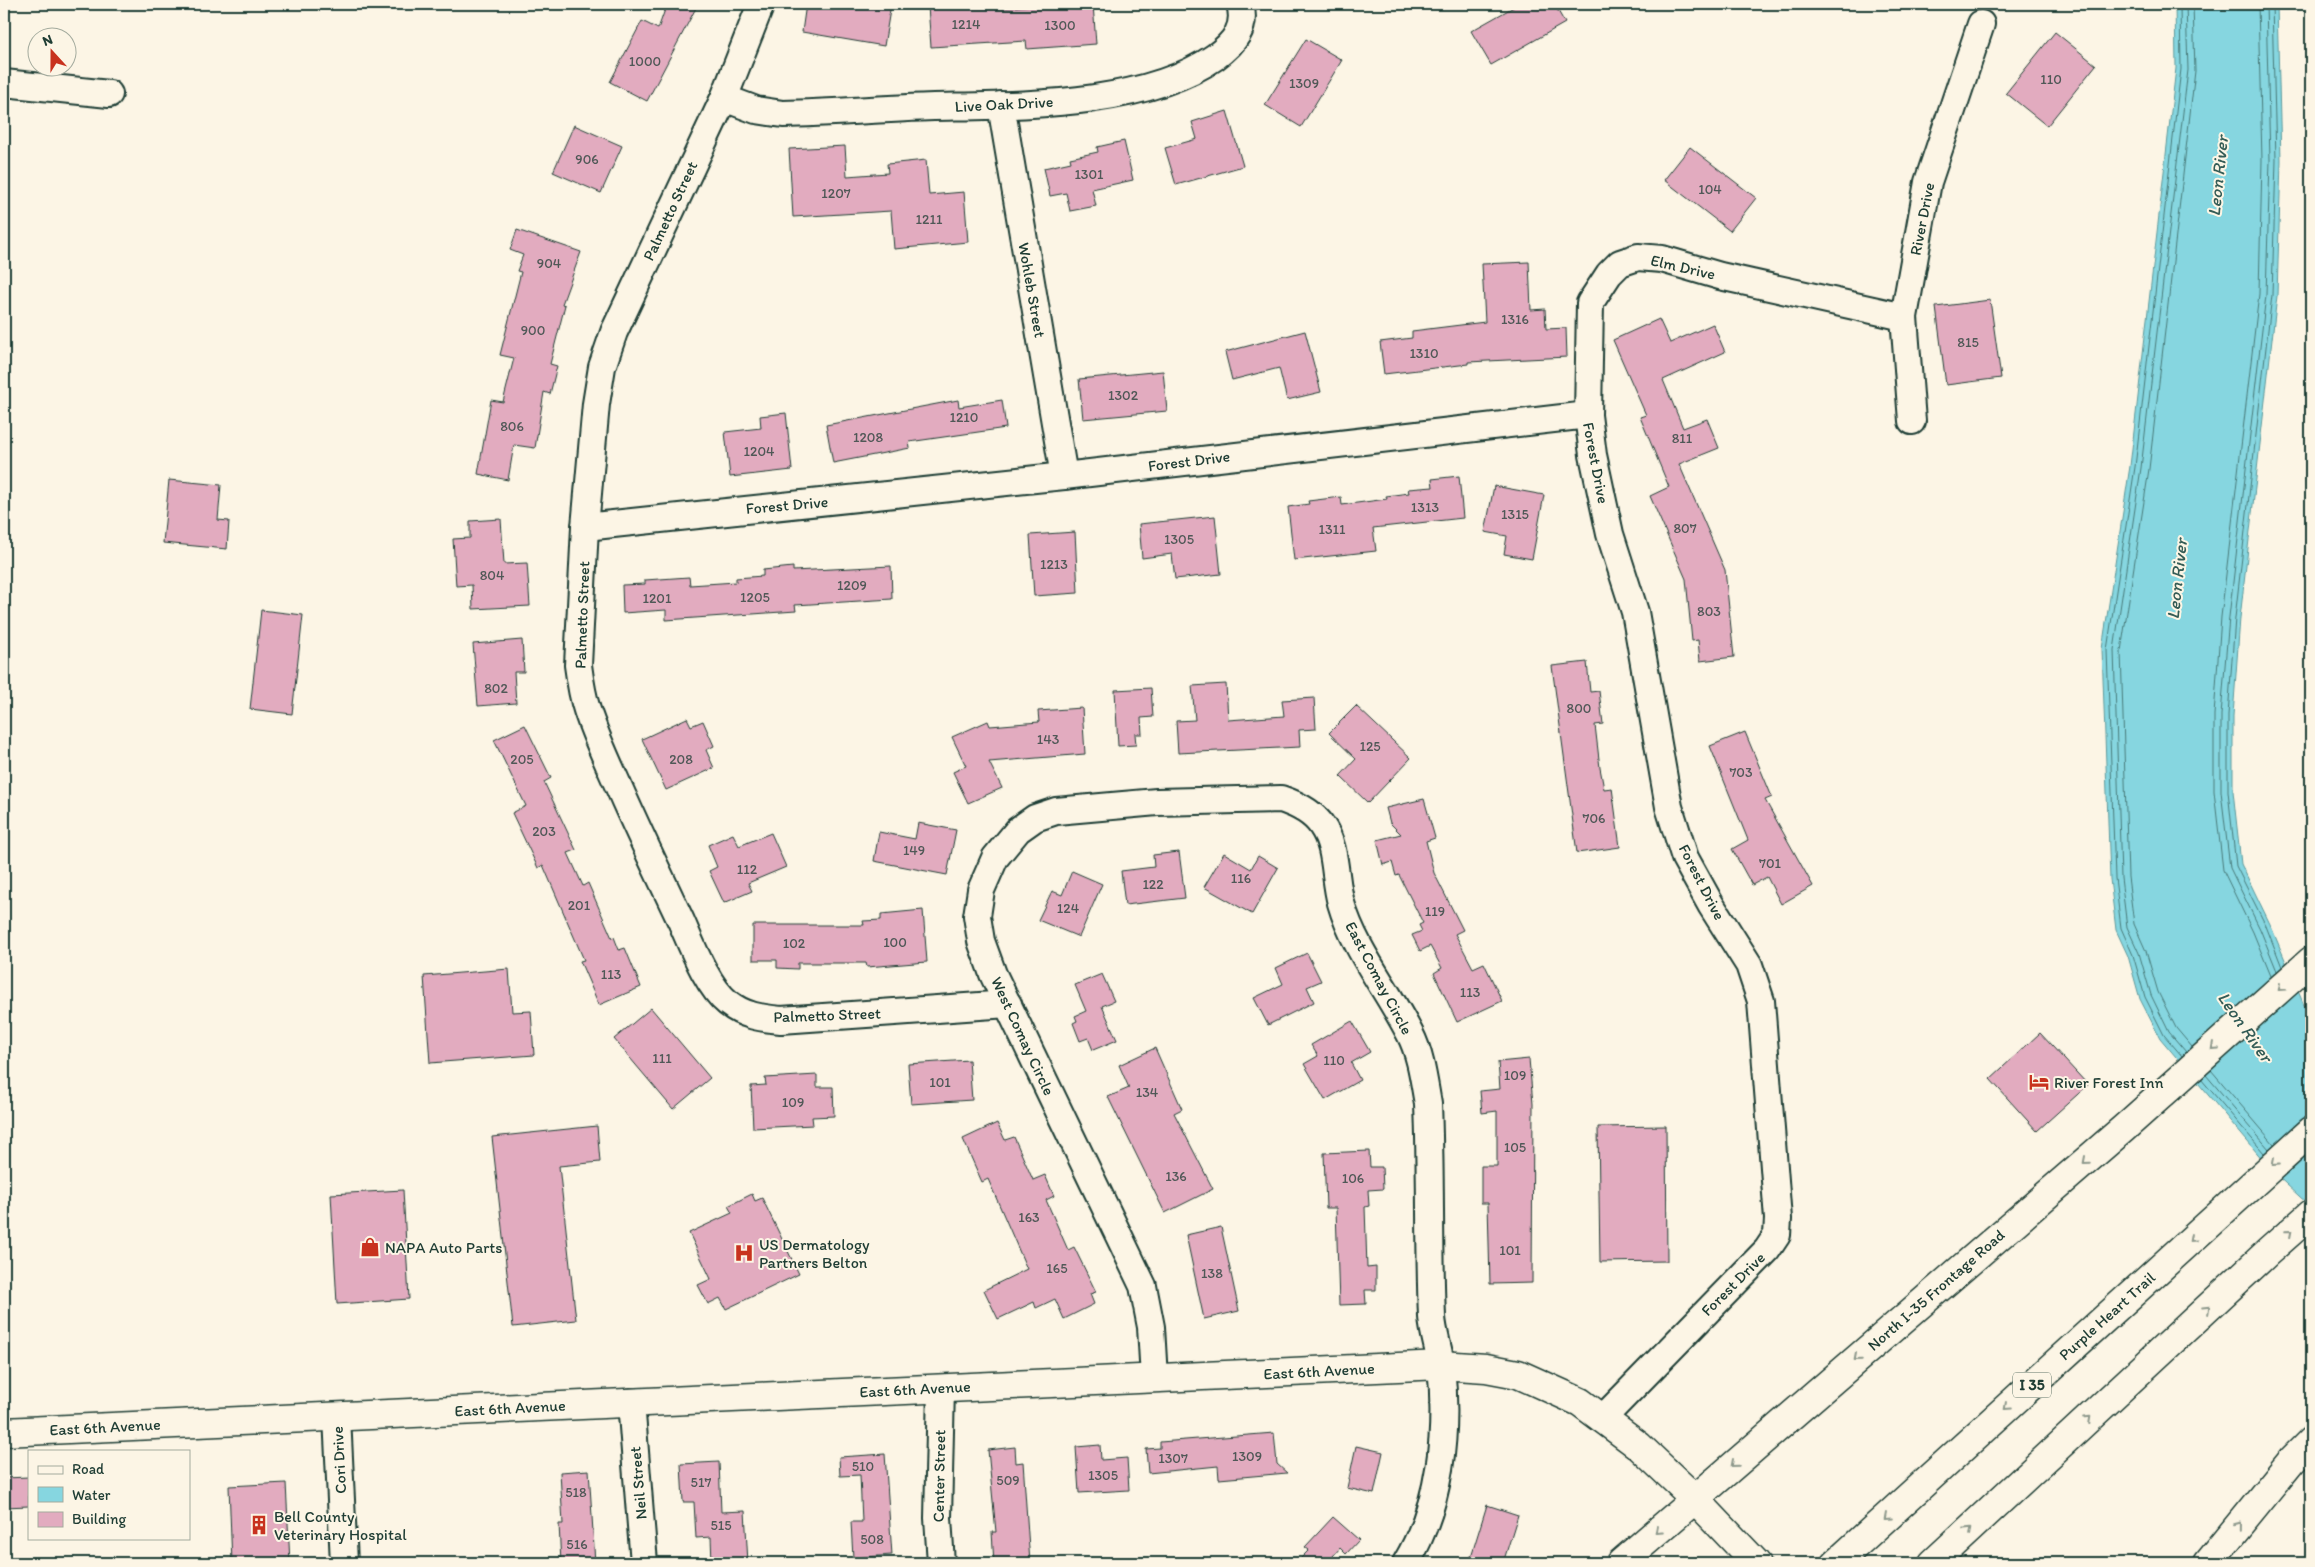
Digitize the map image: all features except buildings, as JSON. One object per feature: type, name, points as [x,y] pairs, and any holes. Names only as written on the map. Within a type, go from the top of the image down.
[{"type":"main road","name":"North I-35 Frontage Road","points":[[1622,1563],[1694,1498],[2123,1129],[2311,960]]},
{"type":"main road","name":"Purple Heart Trail","points":[[1836,1563],[2311,1131]]},
{"type":"main road","points":[[1933,1563],[2311,1214]]},
{"type":"main road","name":"East 6th Avenue","points":[[4,1432],[1441,1365],[1486,1368],[1518,1374],[1580,1402],[1639,1446],[1694,1498],[1756,1563]]},
{"type":"main road","points":[[2208,1563],[2292,1460],[2311,1441]]},
{"type":"street","name":"Palmetto Street","points":[[761,4],[724,98],[618,323],[602,367],[585,527],[578,665],[580,683],[587,710],[607,761],[700,962],[714,988],[726,1003],[754,1017],[781,1020],[1008,1004]]},
{"type":"street","name":"Live Oak Drive","points":[[724,98],[756,110],[783,114],[1001,105],[1104,97],[1167,82],[1202,66],[1224,50],[1242,26],[1243,14],[1240,4]]},
{"type":"street","name":"River Drive","points":[[1912,421],[1904,317],[1928,182],[1981,24]]},
{"type":"street","points":[[4,83],[109,94]]},
{"type":"street","name":"Wohleb Street","points":[[1001,105],[1064,476]]},
{"type":"street","name":"Elm Drive","points":[[1588,415],[1590,303],[1609,274],[1620,263],[1638,257],[1662,259],[1720,276],[1904,317]]},
{"type":"street","name":"Forest Drive","points":[[585,527],[1064,476],[1588,415],[1593,455],[1610,534],[1635,612],[1669,807],[1685,858],[1711,905],[1750,965],[1761,1001],[1778,1210],[1777,1235],[1767,1250],[1602,1419]]},
{"type":"street","name":"East Comay Circle","points":[[1157,802],[1281,799],[1296,804],[1316,818],[1329,838],[1341,903],[1353,933],[1412,1036],[1422,1071],[1428,1104],[1432,1319],[1441,1365],[1443,1442],[1437,1481],[1426,1521],[1406,1563]]},
{"type":"street","name":"West Comay Circle","points":[[1154,1378],[1152,1327],[1143,1286],[1008,1004],[981,941],[977,916],[981,890],[995,858],[1018,830],[1034,818],[1056,811],[1157,802]]},
{"type":"street","name":"Center Street","points":[[941,1388],[938,1518],[941,1563]]},
{"type":"street","name":"Neil Street","points":[[631,1402],[644,1563]]},
{"type":"street","name":"Cori Drive","points":[[337,1416],[344,1563]]},
{"type":"water","name":"Leon River","points":[[2175,4],[2277,4],[2281,160],[2277,296],[2240,618],[2233,716],[2233,791],[2241,864],[2270,924],[2311,1022],[2311,1207],[2274,1173],[2160,1038],[2140,999],[2128,956],[2116,930],[2110,879],[2102,649],[2130,466],[2176,68]]},
{"type":"place","name":"River Forest Inn","points":[[2039,1082]]},
{"type":"place","name":"NAPA Auto Parts","points":[[370,1247]]},
{"type":"place","name":"US Dermatology Partners Belton","points":[[744,1253]]},
{"type":"place","name":"Bell County Veterinary Hospital","points":[[259,1525]]}]
